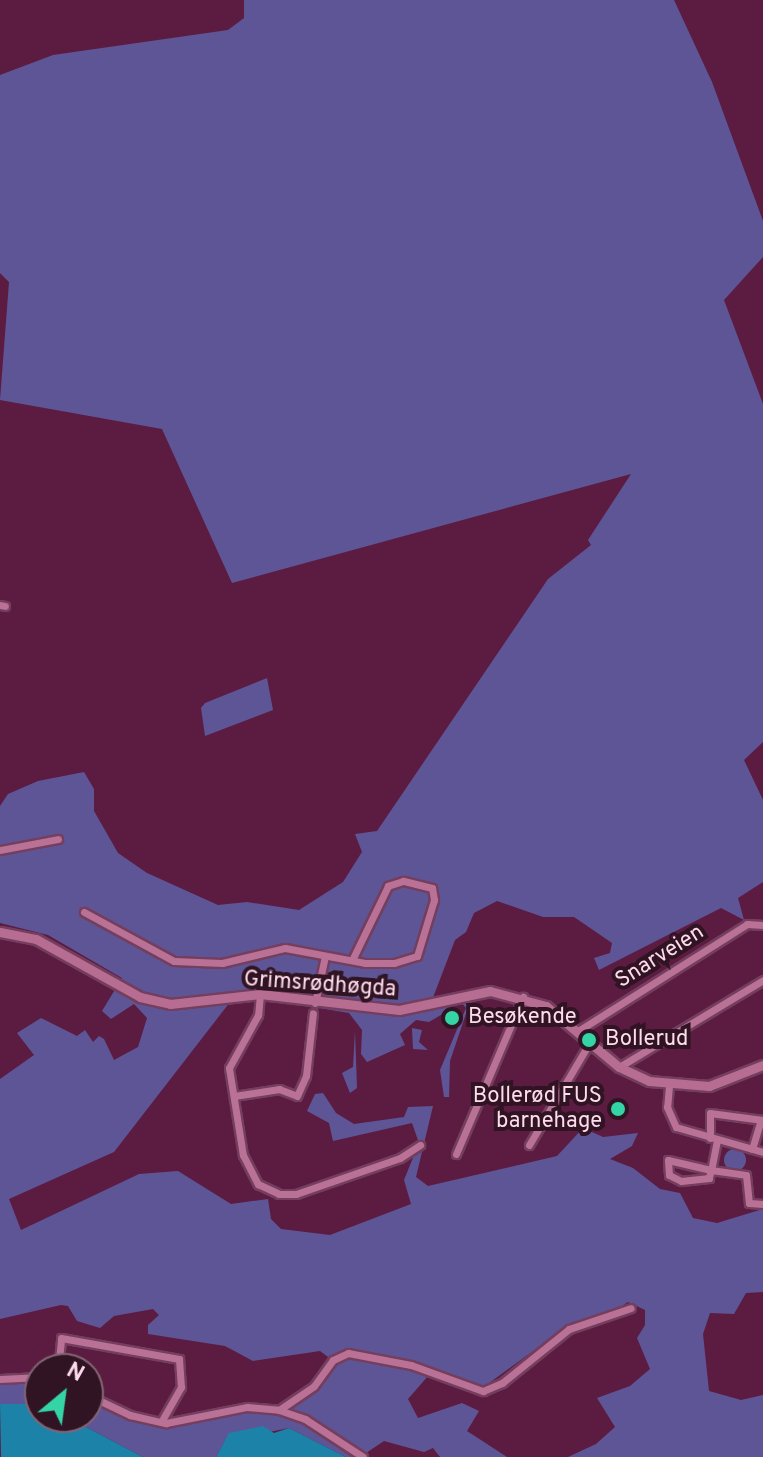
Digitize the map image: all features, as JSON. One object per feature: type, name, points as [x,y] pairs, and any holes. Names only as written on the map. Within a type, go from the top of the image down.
[{"type":"main road","name":"Grimsrødhøgda","points":[[0,932],[46,944],[151,1000],[191,1004],[260,994],[314,1008],[399,1010],[480,991],[523,997],[554,1012],[619,1067],[669,1086],[720,1085],[763,1065]]},
{"type":"street","points":[[0,850],[58,839]]},
{"type":"street","points":[[84,912],[174,961],[222,963],[285,948],[352,960],[414,959],[434,900],[432,888],[423,883],[390,883],[352,960]]},
{"type":"street","name":"Snarveien","points":[[578,1031],[747,924],[763,925]]},
{"type":"street","points":[[234,1096],[279,1089],[297,1096],[306,1076],[314,1008],[325,956]]},
{"type":"street","points":[[619,1067],[763,980]]},
{"type":"street","points":[[260,994],[258,1015],[230,1063],[246,1165],[258,1184],[279,1194],[302,1192],[400,1158],[420,1145]]},
{"type":"street","points":[[456,1154],[523,997]]},
{"type":"street","points":[[529,1145],[590,1042]]},
{"type":"street","points":[[669,1086],[672,1122],[714,1139],[763,1152]]},
{"type":"street","points":[[752,1149],[762,1120],[710,1113],[714,1139],[711,1170],[708,1179],[676,1180],[666,1171],[668,1160],[711,1170],[747,1175],[748,1202],[763,1204]]},
{"type":"street","points":[[279,1410],[348,1353],[411,1365],[483,1391],[502,1383],[569,1329],[631,1308]]},
{"type":"street","points":[[60,1353],[61,1338],[179,1359],[181,1387],[161,1422]]},
{"type":"street","points":[[0,1379],[24,1378]]},
{"type":"street","points":[[104,1401],[161,1422],[201,1419],[247,1407],[279,1410],[305,1419],[363,1457]]},
{"type":"shaded area","points":[[244,0],[674,0],[712,82],[763,221],[763,257],[724,300],[763,404],[763,742],[744,760],[763,800],[763,882],[738,898],[744,920],[721,908],[599,970],[594,958],[610,953],[612,943],[574,917],[543,917],[497,901],[474,913],[466,932],[455,940],[429,1008],[450,1003],[451,1009],[429,1022],[416,1020],[400,1034],[405,1045],[367,1062],[361,1054],[362,1030],[349,1013],[265,999],[230,1002],[114,1152],[9,1199],[21,1230],[139,1174],[178,1171],[231,1204],[268,1199],[271,1219],[281,1229],[330,1235],[411,1204],[404,1180],[419,1143],[412,1123],[333,1141],[329,1123],[307,1111],[315,1094],[323,1093],[336,1113],[354,1124],[404,1117],[408,1107],[433,1106],[416,1177],[428,1186],[557,1156],[583,1128],[603,1137],[638,1133],[632,1146],[610,1159],[633,1168],[660,1189],[680,1193],[693,1218],[717,1223],[763,1209],[763,1292],[746,1293],[734,1314],[710,1313],[703,1334],[709,1391],[741,1400],[763,1395],[763,1457],[568,1457],[596,1444],[615,1427],[597,1398],[630,1386],[650,1369],[637,1338],[645,1325],[645,1310],[628,1302],[608,1315],[573,1322],[485,1386],[477,1387],[443,1372],[428,1376],[408,1399],[418,1418],[462,1403],[479,1411],[467,1431],[507,1457],[440,1457],[433,1448],[424,1452],[384,1441],[360,1457],[346,1457],[289,1428],[225,1441],[216,1457],[143,1457],[97,1433],[104,1433],[104,1407],[119,1415],[163,1426],[243,1411],[286,1415],[324,1377],[328,1357],[320,1351],[253,1361],[225,1346],[148,1334],[148,1325],[159,1315],[153,1309],[114,1316],[100,1328],[77,1321],[68,1306],[61,1305],[0,1319],[0,1079],[34,1055],[17,1033],[41,1018],[77,1036],[85,1030],[93,1042],[99,1036],[104,1039],[114,1060],[138,1047],[147,1018],[134,1004],[111,1019],[102,1011],[122,978],[48,935],[0,923],[0,806],[8,794],[38,781],[84,772],[94,789],[94,811],[118,853],[147,873],[218,905],[247,902],[299,910],[343,882],[362,852],[355,834],[377,831],[548,579],[591,545],[588,540],[631,474],[232,583],[162,429],[0,400],[9,282],[0,273],[0,75],[53,55],[228,30],[244,18]]},
{"type":"shaded area","points":[[267,678],[273,710],[205,736],[201,708],[205,703]]},
{"type":"shaded area","points":[[471,999],[450,1061],[449,1097],[444,1097],[440,1070],[466,1008],[459,1000]]},
{"type":"shaded area","points":[[412,1028],[422,1030],[419,1042],[428,1050],[413,1049]]},
{"type":"shaded area","points":[[355,1031],[357,1088],[350,1093],[342,1073],[353,1067]]},
{"type":"shaded area","points":[[735,1149],[743,1152],[746,1160],[743,1168],[735,1171],[727,1168],[724,1160],[727,1152]]},
{"type":"shaded area","points":[[0,1381],[24,1381],[24,1404],[0,1404]]},
{"type":"water","points":[[0,1404],[24,1404],[24,1433],[97,1433],[143,1457],[1,1457]]},
{"type":"water","points":[[263,1426],[274,1433],[289,1428],[346,1457],[216,1457],[229,1433]]},
{"type":"place","name":"Besøkende","points":[[452,1018]]},
{"type":"place","name":"Bollerud","points":[[589,1040]]},
{"type":"place","name":"Bollerød FUS barnehage","points":[[618,1109]]}]
